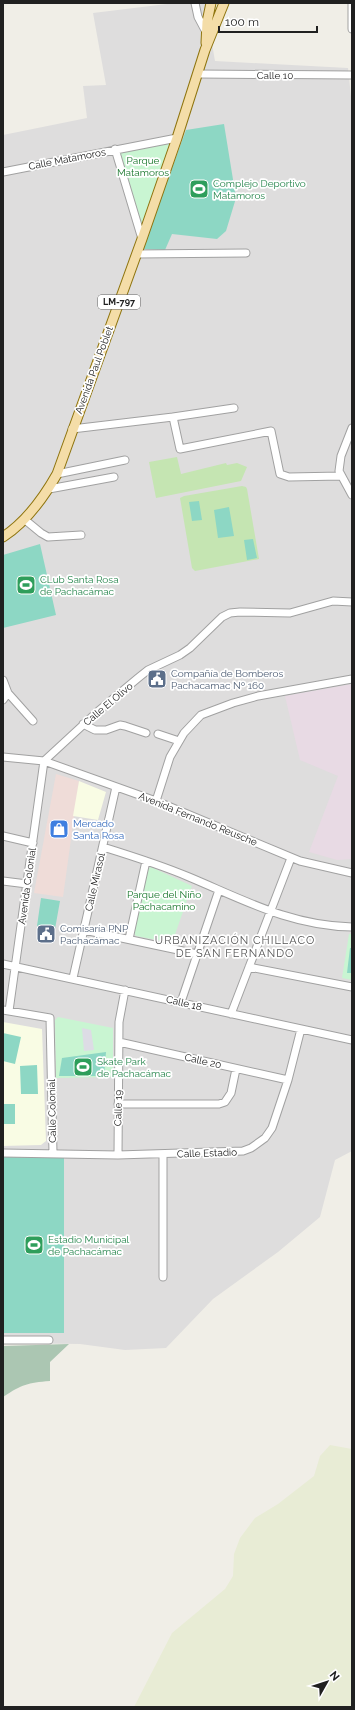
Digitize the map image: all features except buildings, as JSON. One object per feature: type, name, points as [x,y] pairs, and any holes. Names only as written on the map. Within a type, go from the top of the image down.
[{"type":"main road","name":"Avenida Paul Poblet","points":[[205,50],[206,32],[211,3]]},
{"type":"main road","name":"Avenida Paul Poblet","points":[[3,537],[24,519],[49,489],[57,474],[142,239],[177,138],[205,50],[224,3]]},
{"type":"street","points":[[195,3],[198,17],[206,32]]},
{"type":"street","points":[[352,3],[352,30]]},
{"type":"street","name":"Calle 10","points":[[198,74],[352,75]]},
{"type":"street","name":"Calle Matamoros","points":[[3,172],[177,138]]},
{"type":"street","points":[[115,149],[142,239]]},
{"type":"street","points":[[136,254],[246,253]]},
{"type":"street","points":[[72,430],[234,408]]},
{"type":"street","points":[[173,417],[180,449],[270,431],[280,474],[289,477],[341,476]]},
{"type":"street","points":[[352,428],[341,456],[339,472],[352,495]]},
{"type":"street","points":[[57,474],[125,460]]},
{"type":"street","points":[[49,489],[114,477]]},
{"type":"street","points":[[24,519],[48,537],[81,535]]},
{"type":"street","name":"Calle El Olivo","points":[[44,761],[83,724],[148,670],[180,655],[190,648],[222,617],[230,613],[240,612],[290,613],[333,601],[352,602]]},
{"type":"street","points":[[156,801],[170,757],[184,733],[201,715],[233,702],[258,696],[352,679]]},
{"type":"street","points":[[3,680],[8,693],[33,721]]},
{"type":"street","points":[[3,700],[8,693]]},
{"type":"street","points":[[83,724],[95,730],[106,730],[120,725],[146,733]]},
{"type":"street","points":[[158,734],[179,741]]},
{"type":"street","name":"Avenida Fernando Reusche","points":[[3,757],[44,761],[156,801],[291,858],[352,873]]},
{"type":"street","name":"Avenida Colonial","points":[[6,1011],[15,966],[44,761]]},
{"type":"street","name":"Calle Mirasol","points":[[73,978],[116,786]]},
{"type":"street","points":[[3,836],[33,843]]},
{"type":"street","points":[[103,847],[146,861],[270,912],[323,925],[352,927]]},
{"type":"street","points":[[231,1014],[291,858]]},
{"type":"street","points":[[129,939],[146,861]]},
{"type":"street","points":[[3,881],[27,884]]},
{"type":"street","points":[[181,1002],[219,890]]},
{"type":"street","points":[[84,930],[197,954]]},
{"type":"street","name":"Calle 18","points":[[3,964],[73,978],[352,1040]]},
{"type":"street","points":[[249,967],[352,987]]},
{"type":"street","name":"Calle 19","points":[[118,1155],[119,1022],[125,990]]},
{"type":"street","name":"Calle Colonial","points":[[3,1153],[53,1153],[50,1018],[6,1011]]},
{"type":"street","name":"Calle Estadio","points":[[53,1153],[118,1155],[163,1154],[243,1151],[251,1148],[265,1138],[272,1128],[288,1080],[301,1029]]},
{"type":"street","name":"Calle 20","points":[[119,1042],[288,1080]]},
{"type":"street","points":[[118,1104],[219,1104],[225,1102],[229,1098],[236,1069]]},
{"type":"street","points":[[163,1154],[163,1276]]},
{"type":"street","points":[[3,1340],[49,1340]]},
{"type":"shaded area","points":[[175,3],[205,3],[215,61],[348,68],[352,106],[352,1151],[335,1160],[320,1217],[278,1252],[213,1299],[166,1348],[125,1350],[80,1344],[3,1343],[3,135],[87,118],[83,86],[106,85],[93,13]]},
{"type":"shaded area","points":[[352,684],[352,859],[337,860],[309,852],[338,776],[300,760],[285,696]]},
{"type":"shaded area","name":"Mercado Santa Rosa","points":[[56,774],[79,781],[63,897],[34,893]]},
{"type":"shaded area","points":[[79,781],[106,792],[98,820],[73,816]]},
{"type":"shaded area","points":[[3,1022],[42,1029],[46,1141],[41,1145],[3,1146]]},
{"type":"shaded area","points":[[82,1028],[91,1030],[94,1050],[84,1051]]},
{"type":"shaded area","points":[[69,1344],[50,1362],[50,1381],[25,1385],[3,1397],[3,1346]]},
{"type":"shaded area","points":[[330,1445],[352,1449],[352,1707],[134,1707],[172,1633],[225,1589],[233,1576],[234,1554],[240,1538],[255,1518],[278,1504],[314,1476],[320,1456]]},
{"type":"green space","name":"Complejo Deportivo Matamoros","points":[[224,124],[236,198],[226,231],[217,239],[172,234],[165,250],[142,249],[186,130]]},
{"type":"green space","name":"Parque Matamoros","points":[[174,141],[142,228],[118,149]]},
{"type":"green space","points":[[177,457],[181,474],[226,463],[227,465],[237,463],[247,467],[241,481],[156,498],[149,462]]},
{"type":"green space","points":[[242,486],[246,487],[247,489],[259,559],[195,571],[192,568],[180,498],[184,496]]},
{"type":"green space","points":[[199,501],[202,520],[192,521],[189,502]]},
{"type":"green space","points":[[229,507],[234,536],[218,538],[214,510]]},
{"type":"green space","points":[[253,539],[257,558],[247,560],[244,540]]},
{"type":"green space","name":"CLub Santa Rosa de Pachacámac","points":[[40,544],[56,615],[3,628],[3,555]]},
{"type":"green space","name":"Parque del Niño Pachacamino","points":[[151,867],[192,886],[172,943],[136,936],[134,933],[148,869]]},
{"type":"green space","points":[[41,898],[60,901],[55,929],[37,926]]},
{"type":"green space","points":[[349,934],[352,934],[352,980],[342,978]]},
{"type":"green space","points":[[350,948],[352,948],[352,973],[347,973]]},
{"type":"green space","points":[[58,1017],[113,1028],[113,1077],[56,1078],[55,1020]]},
{"type":"green space","points":[[3,1033],[21,1037],[15,1064],[3,1061]]},
{"type":"green space","name":"Skate Park de Pachacámac","points":[[106,1052],[104,1076],[59,1076],[62,1058]]},
{"type":"green space","points":[[37,1065],[38,1094],[21,1094],[20,1066]]},
{"type":"green space","points":[[3,1104],[15,1104],[15,1124],[3,1124]]},
{"type":"green space","name":"Estadio Municipal de Pachacámac","points":[[3,1157],[64,1158],[64,1333],[3,1333]]},
{"type":"place","name":"Complejo Deportivo Matamoros","points":[[199,189]]},
{"type":"place","name":"CLub Santa Rosa de Pachacámac","points":[[26,585]]},
{"type":"place","name":"Compañía de Bomberos Pachacamac Nº 160","points":[[157,679]]},
{"type":"place","name":"Mercado Santa Rosa","points":[[59,829]]},
{"type":"place","name":"Comisaría PNP Pachacámac","points":[[46,934]]},
{"type":"place","name":"Skate Park de Pachacámac","points":[[83,1067]]},
{"type":"place","name":"Estadio Municipal de Pachacámac","points":[[34,1245]]},
{"type":"district","name":"URBANIZACIÓN CHILLACO DE SAN FERNANDO","points":[[235,946]]}]
